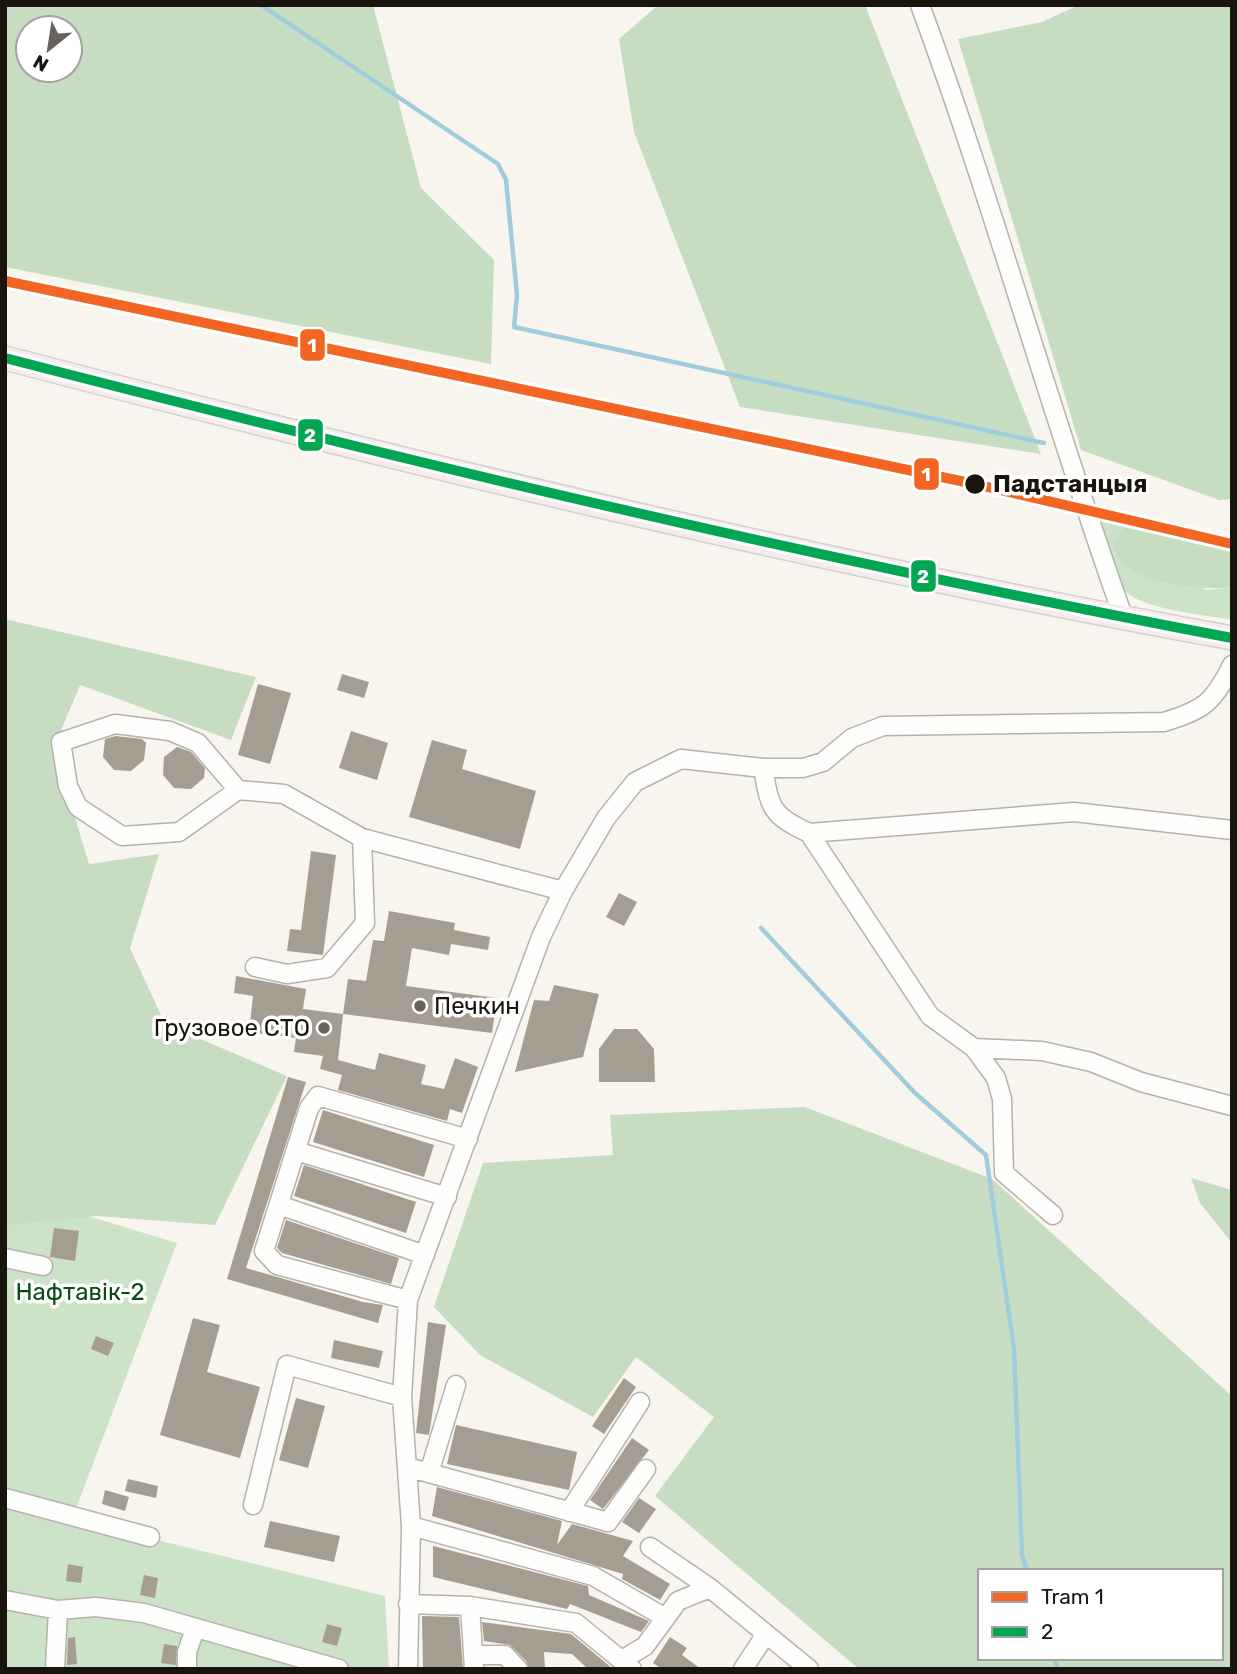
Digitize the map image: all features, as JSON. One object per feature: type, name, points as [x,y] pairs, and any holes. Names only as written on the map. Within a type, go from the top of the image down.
[{"type":"main road","points":[[5,358],[379,454],[838,560],[1124,619],[1232,638]]},
{"type":"street","points":[[920,5],[958,108],[1082,501],[1124,619]]},
{"type":"street","points":[[408,1669],[411,1526],[402,1396],[408,1300],[541,937],[563,891],[606,818],[635,782],[681,759],[763,768],[803,768],[823,762],[852,738],[883,726],[1164,722],[1197,712],[1219,693],[1232,664]]},
{"type":"street","points":[[238,790],[198,743],[170,731],[115,724],[61,742],[68,786],[78,807],[122,836],[179,832],[238,790],[284,794],[362,838],[563,891]]},
{"type":"street","points":[[763,768],[768,800],[781,820],[808,833],[1073,812],[1232,830]]},
{"type":"street","points":[[808,833],[930,1016],[974,1048],[996,1078],[1002,1099],[1004,1173],[1053,1215]]},
{"type":"street","points":[[255,967],[287,974],[327,968],[365,923],[362,838]]},
{"type":"street","points":[[974,1048],[1042,1051],[1091,1062],[1141,1082],[1232,1106]]},
{"type":"street","points":[[408,1300],[277,1265],[264,1251],[309,1108],[318,1096],[468,1139]]},
{"type":"street","points":[[296,1151],[447,1197]]},
{"type":"street","points":[[279,1205],[425,1255]]},
{"type":"street","points":[[5,1258],[43,1266]]},
{"type":"street","points":[[253,1505],[287,1366],[402,1396]]},
{"type":"street","points":[[429,1473],[456,1385]]},
{"type":"street","points":[[569,1511],[640,1402]]},
{"type":"street","points":[[407,1467],[608,1522],[646,1469]]},
{"type":"street","points":[[5,1498],[150,1537]]},
{"type":"street","points":[[411,1526],[593,1576],[664,1617]]},
{"type":"street","points":[[650,1546],[709,1588],[809,1669]]},
{"type":"street","points":[[408,1604],[470,1606],[576,1623],[627,1665],[645,1646],[678,1601],[709,1588]]},
{"type":"street","points":[[5,1600],[58,1610],[96,1607],[144,1613],[327,1668]]},
{"type":"street","points":[[470,1606],[473,1662],[505,1655],[518,1669]]},
{"type":"street","points":[[55,1669],[58,1610]]},
{"type":"street","points":[[187,1669],[187,1652],[195,1629]]},
{"type":"street","points":[[743,1669],[766,1633]]},
{"type":"green space","points":[[5,5],[373,5],[421,188],[494,260],[491,364],[5,267]]},
{"type":"green space","points":[[658,5],[865,5],[1041,454],[740,407],[634,132],[619,39]]},
{"type":"green space","points":[[1079,5],[1232,5],[1232,499],[1219,500],[1081,450],[958,39],[1042,22]]},
{"type":"green space","points":[[1093,517],[1124,526],[1112,542],[1207,590],[1232,587],[1232,620],[1170,610],[1127,593],[1118,584],[1110,569]]},
{"type":"green space","points":[[1124,526],[1232,551],[1232,587],[1190,587],[1158,581],[1131,570],[1120,560],[1112,542]]},
{"type":"green space","points":[[5,619],[256,677],[231,740],[80,685],[54,747],[89,864],[159,854],[130,948],[165,1024],[287,1076],[215,1225],[97,1216],[5,1225]]},
{"type":"green space","points":[[805,1107],[992,1179],[1232,1396],[1232,1669],[859,1669],[655,1496],[714,1417],[636,1357],[593,1417],[480,1355],[434,1307],[483,1163],[613,1155],[610,1115]]},
{"type":"green space","points":[[1191,1178],[1232,1190],[1232,1243],[1200,1203]]},
{"type":"green space","name":"Нафтавік-2","points":[[25,1197],[177,1243],[72,1519],[385,1596],[389,1669],[5,1669],[5,1200]]},
{"type":"building","points":[[342,674],[369,682],[364,698],[337,690]]},
{"type":"building","points":[[258,684],[291,693],[270,764],[238,755]]},
{"type":"building","points":[[351,731],[388,743],[377,780],[339,768]]},
{"type":"building","points":[[116,736],[142,739],[146,743],[144,760],[131,771],[114,770],[103,757],[105,739]]},
{"type":"building","points":[[432,740],[467,750],[462,769],[536,791],[520,849],[409,817]]},
{"type":"building","points":[[177,747],[191,752],[205,768],[204,778],[191,789],[174,788],[163,775],[164,757]]},
{"type":"building","points":[[311,851],[336,855],[323,955],[287,951],[290,929],[301,930]]},
{"type":"building","points":[[619,893],[637,902],[624,926],[606,917]]},
{"type":"building","points":[[389,911],[455,923],[454,930],[490,937],[488,950],[451,944],[449,955],[412,948],[406,986],[497,998],[492,1033],[343,1014],[348,979],[366,981],[373,940],[384,941]]},
{"type":"building","points":[[236,976],[306,989],[303,1009],[343,1014],[338,1060],[375,1070],[379,1053],[426,1065],[421,1084],[444,1089],[455,1058],[478,1067],[462,1113],[450,1109],[447,1121],[338,1090],[342,1075],[320,1069],[323,1056],[294,1052],[296,1038],[249,1032],[253,996],[234,993]]},
{"type":"building","points":[[554,985],[599,994],[583,1057],[515,1072],[534,1000],[549,1001]]},
{"type":"building","points":[[614,1029],[637,1029],[654,1049],[655,1082],[599,1082],[599,1049]]},
{"type":"building","points":[[288,1077],[306,1082],[246,1268],[363,1302],[383,1305],[378,1323],[227,1279]]},
{"type":"building","points":[[323,1110],[434,1145],[424,1177],[313,1142]]},
{"type":"building","points":[[304,1165],[416,1202],[406,1233],[294,1196]]},
{"type":"building","points":[[286,1220],[399,1258],[391,1284],[282,1253],[277,1248]]},
{"type":"building","points":[[54,1228],[79,1231],[75,1261],[50,1257]]},
{"type":"building","points":[[193,1318],[220,1325],[207,1372],[260,1387],[240,1458],[160,1435]]},
{"type":"building","points":[[428,1322],[446,1325],[429,1435],[416,1433]]},
{"type":"building","points":[[96,1336],[114,1343],[108,1356],[91,1349]]},
{"type":"building","points":[[334,1340],[383,1351],[379,1368],[331,1358]]},
{"type":"building","points":[[624,1378],[636,1387],[604,1434],[592,1426]]},
{"type":"building","points":[[296,1398],[325,1406],[308,1468],[279,1460]]},
{"type":"building","points":[[456,1425],[577,1452],[569,1490],[447,1464]]},
{"type":"building","points":[[632,1438],[649,1450],[603,1509],[590,1500]]},
{"type":"building","points":[[128,1479],[158,1486],[156,1498],[125,1491]]},
{"type":"building","points":[[437,1487],[562,1521],[557,1545],[572,1524],[633,1541],[623,1556],[670,1584],[660,1600],[622,1579],[623,1574],[432,1516]]},
{"type":"building","points":[[105,1490],[129,1497],[125,1511],[102,1504]]},
{"type":"building","points":[[639,1498],[656,1509],[639,1533],[622,1522]]},
{"type":"building","points":[[270,1521],[340,1536],[334,1562],[264,1547]]},
{"type":"building","points":[[433,1546],[588,1586],[589,1595],[649,1621],[641,1632],[570,1604],[567,1609],[433,1577]]},
{"type":"building","points":[[68,1564],[83,1567],[81,1583],[66,1581]]},
{"type":"building","points":[[144,1575],[158,1578],[155,1598],[140,1595]]},
{"type":"building","points":[[422,1616],[459,1617],[463,1669],[423,1669]]},
{"type":"building","points":[[482,1622],[571,1634],[613,1669],[588,1669],[572,1654],[544,1652],[545,1669],[529,1669],[526,1661],[510,1645],[484,1641]]},
{"type":"building","points":[[327,1624],[342,1628],[337,1646],[322,1642]]},
{"type":"building","points":[[75,1637],[77,1664],[67,1665],[68,1638]]},
{"type":"building","points":[[670,1637],[687,1648],[682,1655],[701,1669],[662,1669],[653,1663]]},
{"type":"building","points":[[164,1644],[177,1646],[176,1665],[161,1663]]},
{"type":"waterway","points":[[261,5],[498,164],[506,180],[517,295],[514,327],[1044,443]]},
{"type":"waterway","points":[[761,928],[915,1093],[986,1155],[1014,1349],[1022,1555],[1026,1569]]},
{"type":"waterway","points":[[1055,1660],[1058,1669]]},
{"type":"tram line","name":"1","points":[[5,281],[975,484],[1232,544]]},
{"type":"transit line","name":"2","points":[[5,358],[616,508],[923,576],[1232,638]]},
{"type":"place","name":"Падстанцыя","points":[[975,484]]},
{"type":"place","name":"Печкин","points":[[420,1006]]},
{"type":"place","name":"Грузовое СТО","points":[[324,1028]]}]
